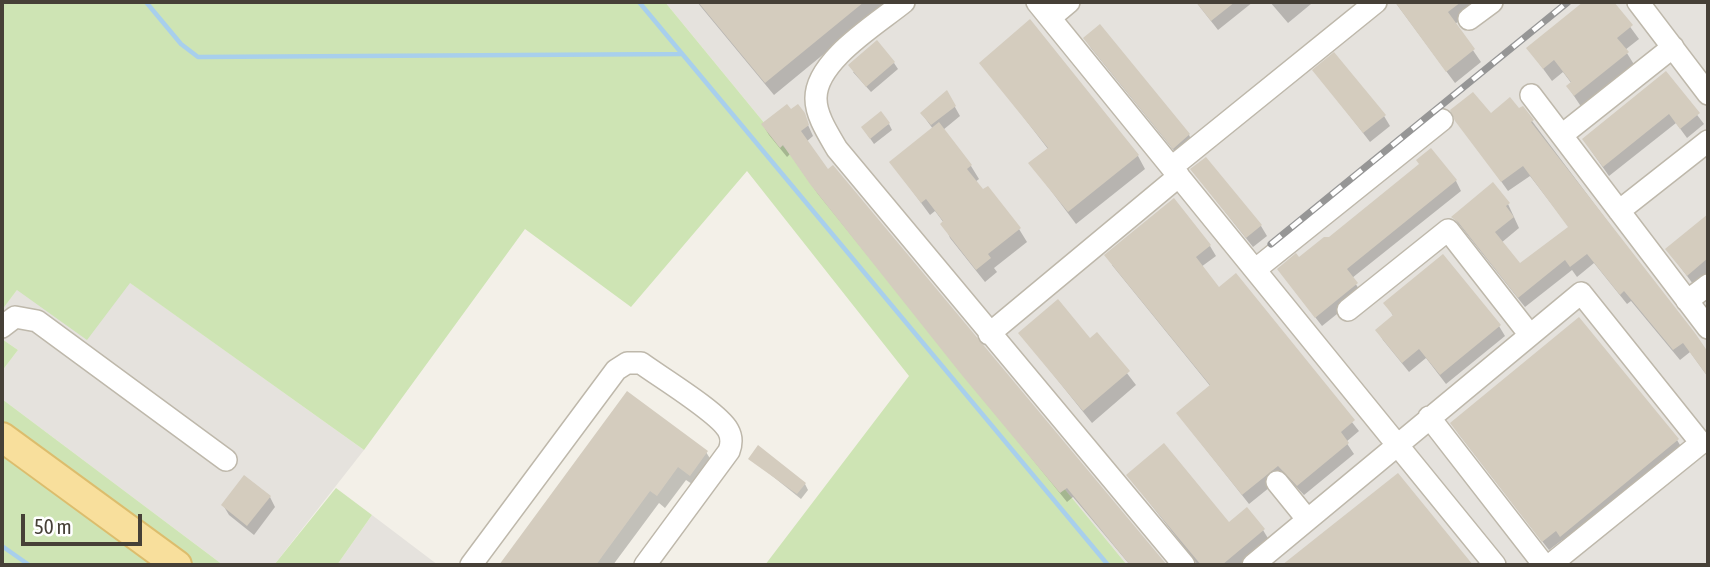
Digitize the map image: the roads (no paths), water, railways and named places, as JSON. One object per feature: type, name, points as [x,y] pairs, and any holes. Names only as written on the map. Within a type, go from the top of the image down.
[{"type":"main road","points":[[2,437],[177,565]]},
{"type":"lane","points":[[904,2],[830,63],[817,83],[815,102],[838,149],[989,334],[1184,565]]},
{"type":"lane","points":[[1069,2],[1043,10],[1496,565]]},
{"type":"lane","points":[[989,334],[1376,2]]},
{"type":"lane","points":[[1469,19],[1492,2]]},
{"type":"lane","points":[[1638,2],[1708,93]]},
{"type":"lane","points":[[1562,135],[1673,47]]},
{"type":"lane","points":[[1531,95],[1708,328]]},
{"type":"lane","points":[[1256,269],[1442,120]]},
{"type":"lane","points":[[1619,211],[1708,141]]},
{"type":"lane","points":[[1348,310],[1448,230],[1530,335]]},
{"type":"lane","points":[[1687,301],[1708,285]]},
{"type":"lane","points":[[1253,565],[1581,293],[1701,443],[1550,565]]},
{"type":"lane","points":[[2,327],[15,317],[37,321],[226,460]]},
{"type":"lane","points":[[471,565],[616,370],[633,362],[640,363],[717,418],[729,430],[732,440],[729,451],[645,565]]},
{"type":"lane","points":[[1429,417],[1544,565]]},
{"type":"lane","points":[[1277,482],[1307,519]]},
{"type":"waterway","points":[[146,2],[181,44],[198,57],[681,54]]},
{"type":"waterway","points":[[639,2],[1108,565]]},
{"type":"waterway","points":[[2,546],[29,565]]},
{"type":"railway","points":[[1271,244],[1568,2]]}]
